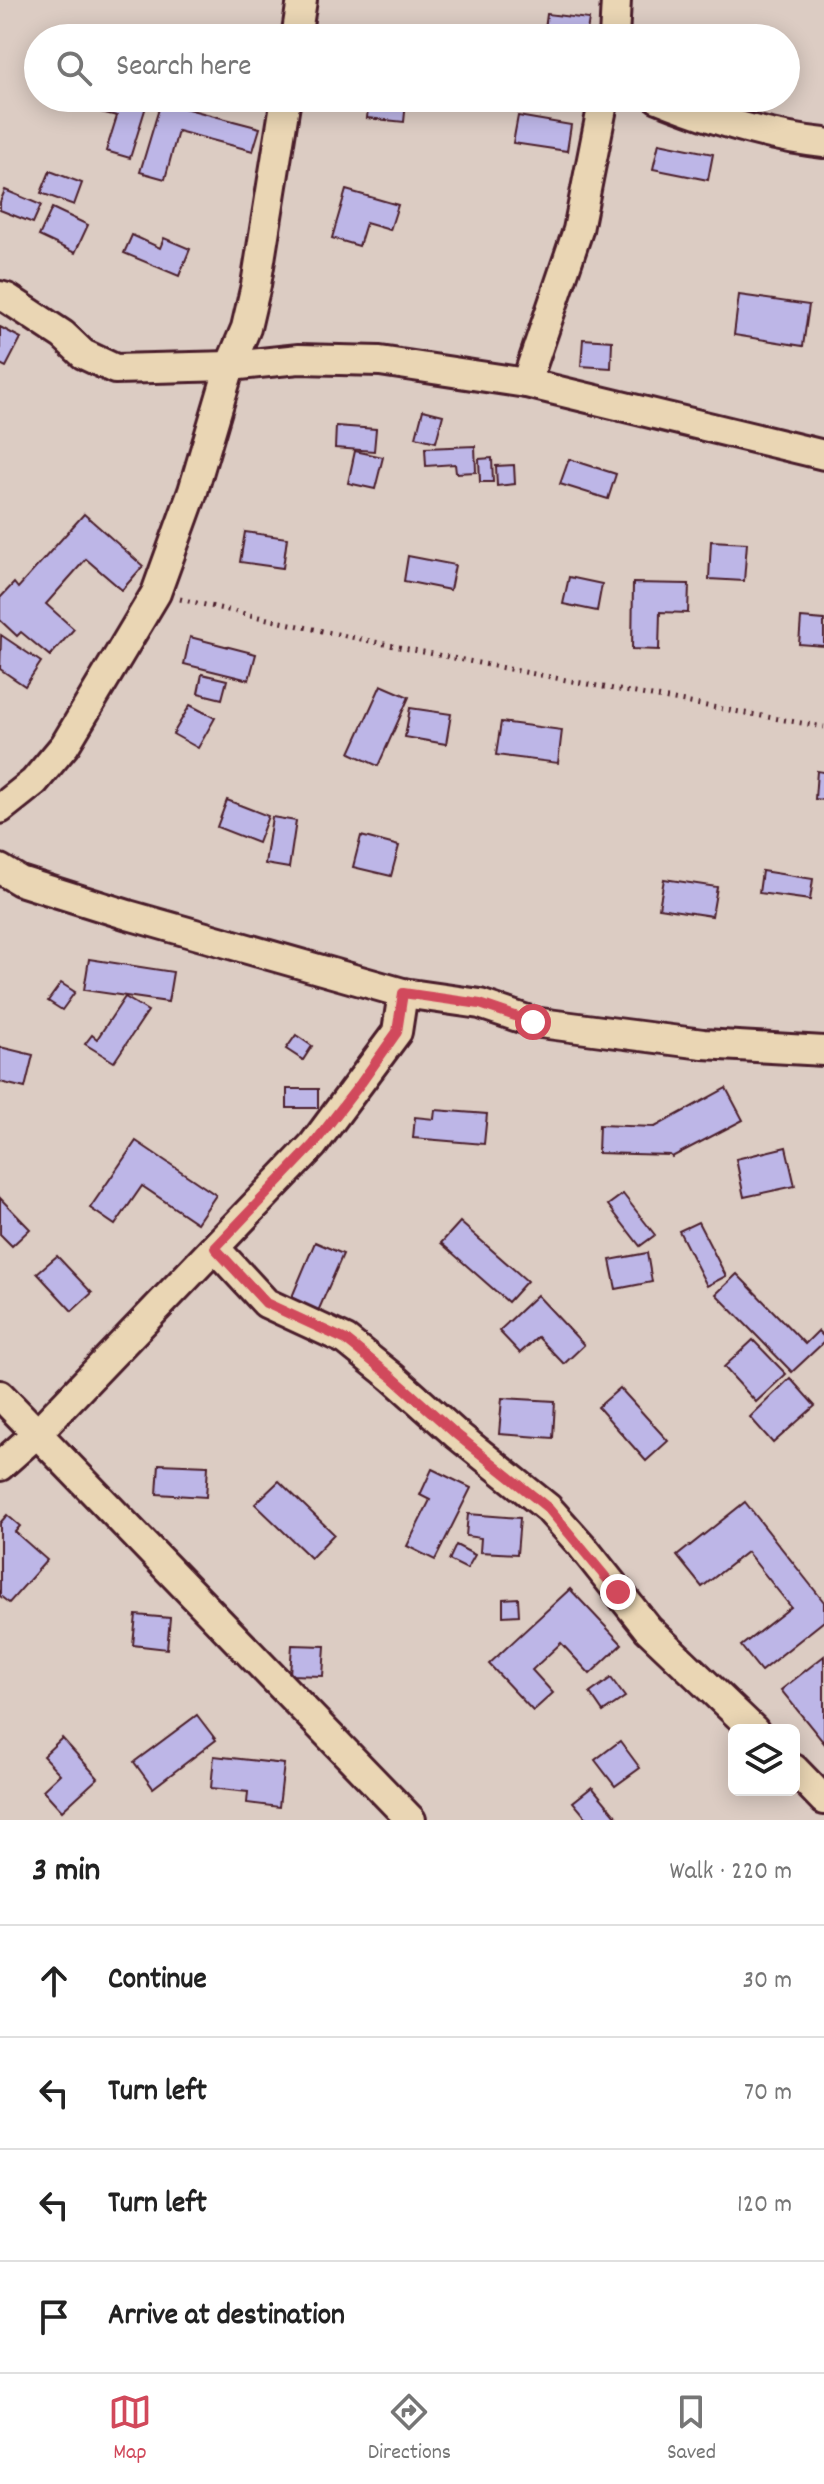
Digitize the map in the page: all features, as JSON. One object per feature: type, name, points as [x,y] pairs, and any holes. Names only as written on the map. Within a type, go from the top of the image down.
[{"type":"street","points":[[298,24],[302,0]]},
{"type":"street","points":[[615,24],[616,0]]},
{"type":"street","points":[[0,809],[34,782],[65,745],[156,593],[193,491],[230,366],[246,328],[256,285],[284,112]]},
{"type":"street","points":[[526,383],[578,230],[601,112]]},
{"type":"street","points":[[696,112],[724,122],[824,143]]},
{"type":"street","points":[[0,296],[63,335],[83,354],[115,369],[230,366],[299,359],[380,361],[526,383],[824,455]]},
{"type":"street","points":[[0,869],[20,881],[128,915],[403,993],[480,1004],[533,1022],[703,1044],[824,1051]]},
{"type":"street","points":[[0,1466],[36,1434],[313,1145],[397,1032],[403,993]]},
{"type":"street","points":[[215,1248],[266,1303],[346,1340],[478,1453],[548,1508],[648,1629],[748,1724]]},
{"type":"street","points":[[0,1395],[411,1820]]},
{"type":"street","points":[[800,1775],[824,1800]]},
{"type":"path","points":[[156,593],[331,634],[660,699],[824,727]]},
{"type":"building","points":[[547,14],[589,19],[588,24],[546,24]]},
{"type":"building","points":[[100,112],[144,112],[130,158],[106,151],[117,116]]},
{"type":"building","points":[[158,112],[199,112],[260,128],[253,151],[178,131],[165,179],[140,172]]},
{"type":"building","points":[[368,112],[405,112],[404,122],[367,118]]},
{"type":"building","points":[[518,116],[571,125],[567,151],[513,143]]},
{"type":"building","points":[[659,143],[713,154],[708,180],[653,169]]},
{"type":"building","points":[[50,171],[82,183],[74,205],[41,193]]},
{"type":"building","points":[[5,190],[41,205],[33,223],[0,210]]},
{"type":"building","points":[[346,190],[398,205],[390,230],[366,223],[359,246],[332,238]]},
{"type":"building","points":[[52,208],[88,225],[75,253],[39,236]]},
{"type":"building","points":[[132,235],[160,248],[164,238],[190,249],[179,276],[124,253]]},
{"type":"building","points":[[739,295],[809,305],[803,346],[734,335]]},
{"type":"building","points":[[0,327],[21,338],[6,367],[0,364]]},
{"type":"building","points":[[583,339],[612,341],[611,368],[581,366]]},
{"type":"building","points":[[423,410],[443,415],[436,442],[416,437]]},
{"type":"building","points":[[336,426],[376,429],[374,451],[335,448]]},
{"type":"building","points":[[475,446],[476,472],[456,473],[455,464],[426,466],[425,448]]},
{"type":"building","points":[[355,451],[383,457],[375,489],[348,483]]},
{"type":"building","points":[[492,458],[493,482],[480,482],[479,459]]},
{"type":"building","points":[[569,459],[616,474],[608,499],[560,484]]},
{"type":"building","points":[[514,465],[515,484],[497,486],[496,466]]},
{"type":"building","points":[[84,514],[143,566],[122,590],[86,559],[46,604],[74,629],[50,656],[21,632],[17,636],[0,620],[0,598],[14,583],[18,588]]},
{"type":"building","points":[[245,532],[287,538],[283,568],[240,562]]},
{"type":"building","points":[[711,541],[747,543],[744,581],[709,579]]},
{"type":"building","points":[[408,556],[455,565],[450,590],[404,581]]},
{"type":"building","points":[[569,577],[602,584],[597,611],[563,604]]},
{"type":"building","points":[[633,583],[689,584],[688,613],[660,612],[659,650],[632,649]]},
{"type":"building","points":[[801,618],[824,620],[824,646],[799,644]]},
{"type":"building","points":[[1,635],[41,662],[25,686],[0,669]]},
{"type":"building","points":[[190,637],[256,654],[249,680],[184,664]]},
{"type":"building","points":[[202,674],[227,680],[222,699],[198,693]]},
{"type":"building","points":[[381,685],[409,697],[378,766],[350,753]]},
{"type":"building","points":[[190,705],[215,718],[198,748],[173,734]]},
{"type":"building","points":[[410,708],[451,714],[446,744],[405,737]]},
{"type":"building","points":[[501,722],[562,730],[558,763],[496,755]]},
{"type":"building","points":[[817,771],[824,772],[824,800],[815,799]]},
{"type":"building","points":[[227,800],[268,816],[258,843],[217,827]]},
{"type":"building","points":[[272,817],[296,821],[289,868],[265,864]]},
{"type":"building","points":[[361,836],[399,846],[391,876],[353,867]]},
{"type":"building","points":[[762,871],[813,879],[810,900],[759,893]]},
{"type":"building","points":[[664,879],[717,887],[712,916],[659,908]]},
{"type":"building","points":[[89,959],[173,972],[168,1002],[84,990]]},
{"type":"building","points":[[61,983],[75,992],[62,1010],[48,1001]]},
{"type":"building","points":[[125,997],[148,1011],[114,1062],[85,1044],[92,1035],[97,1039]]},
{"type":"building","points":[[296,1035],[312,1046],[303,1060],[286,1049]]},
{"type":"building","points":[[0,1047],[33,1055],[25,1088],[0,1082]]},
{"type":"building","points":[[726,1088],[743,1120],[672,1157],[598,1153],[599,1125],[655,1127]]},
{"type":"building","points":[[287,1089],[318,1089],[318,1108],[287,1108]]},
{"type":"building","points":[[435,1110],[487,1114],[484,1144],[413,1138],[415,1117],[434,1119]]},
{"type":"building","points":[[136,1141],[216,1195],[197,1223],[142,1186],[115,1225],[90,1208]]},
{"type":"building","points":[[786,1147],[795,1186],[744,1197],[736,1159]]},
{"type":"building","points":[[623,1194],[655,1235],[640,1246],[608,1205]]},
{"type":"building","points":[[0,1198],[30,1229],[12,1246],[0,1234]]},
{"type":"building","points":[[460,1222],[527,1281],[508,1302],[441,1243]]},
{"type":"building","points":[[698,1222],[726,1276],[707,1286],[679,1231]]},
{"type":"building","points":[[315,1242],[343,1254],[316,1316],[289,1304]]},
{"type":"building","points":[[647,1253],[652,1282],[616,1289],[610,1260]]},
{"type":"building","points":[[57,1256],[92,1293],[72,1311],[37,1273]]},
{"type":"building","points":[[737,1274],[805,1344],[818,1331],[824,1337],[824,1342],[792,1372],[716,1294]]},
{"type":"building","points":[[537,1295],[584,1345],[564,1364],[538,1337],[520,1353],[499,1331]]},
{"type":"building","points":[[753,1340],[786,1374],[756,1402],[724,1367]]},
{"type":"building","points":[[790,1378],[815,1406],[773,1443],[750,1417]]},
{"type":"building","points":[[620,1388],[668,1441],[646,1461],[598,1407]]},
{"type":"building","points":[[502,1398],[555,1401],[553,1438],[499,1434]]},
{"type":"building","points":[[159,1464],[208,1466],[206,1497],[157,1494]]},
{"type":"building","points":[[432,1469],[471,1488],[435,1560],[407,1546],[430,1500],[420,1495]]},
{"type":"building","points":[[279,1481],[334,1534],[311,1558],[255,1504]]},
{"type":"building","points":[[745,1502],[824,1602],[824,1621],[761,1671],[741,1646],[791,1607],[747,1552],[702,1587],[677,1556]]},
{"type":"building","points":[[468,1514],[520,1518],[517,1554],[480,1552],[481,1538],[466,1536]]},
{"type":"building","points":[[7,1515],[20,1526],[15,1532],[47,1560],[9,1603],[0,1596],[0,1523]]},
{"type":"building","points":[[456,1545],[475,1555],[467,1569],[449,1560]]},
{"type":"building","points":[[570,1589],[622,1644],[590,1674],[561,1643],[532,1670],[553,1693],[533,1711],[489,1664]]},
{"type":"building","points":[[518,1598],[519,1615],[503,1616],[503,1599]]},
{"type":"building","points":[[136,1615],[170,1618],[167,1649],[133,1645]]},
{"type":"building","points":[[292,1645],[325,1646],[323,1676],[290,1675]]},
{"type":"building","points":[[824,1656],[824,1743],[781,1690]]},
{"type":"building","points":[[611,1678],[625,1697],[603,1712],[590,1693]]},
{"type":"building","points":[[197,1715],[216,1740],[153,1788],[134,1762]]},
{"type":"building","points":[[62,1738],[98,1778],[62,1811],[43,1790],[60,1774],[43,1756]]},
{"type":"building","points":[[620,1741],[640,1768],[615,1786],[595,1760]]},
{"type":"building","points":[[214,1756],[284,1764],[279,1807],[247,1803],[248,1792],[211,1788]]},
{"type":"building","points":[[592,1787],[617,1817],[614,1820],[588,1820],[573,1802]]},
{"type":"route","points":[[533,1022],[480,1004],[403,993],[397,1032],[361,1083],[313,1145],[215,1248],[266,1303],[346,1340],[548,1508],[618,1592]]}]
